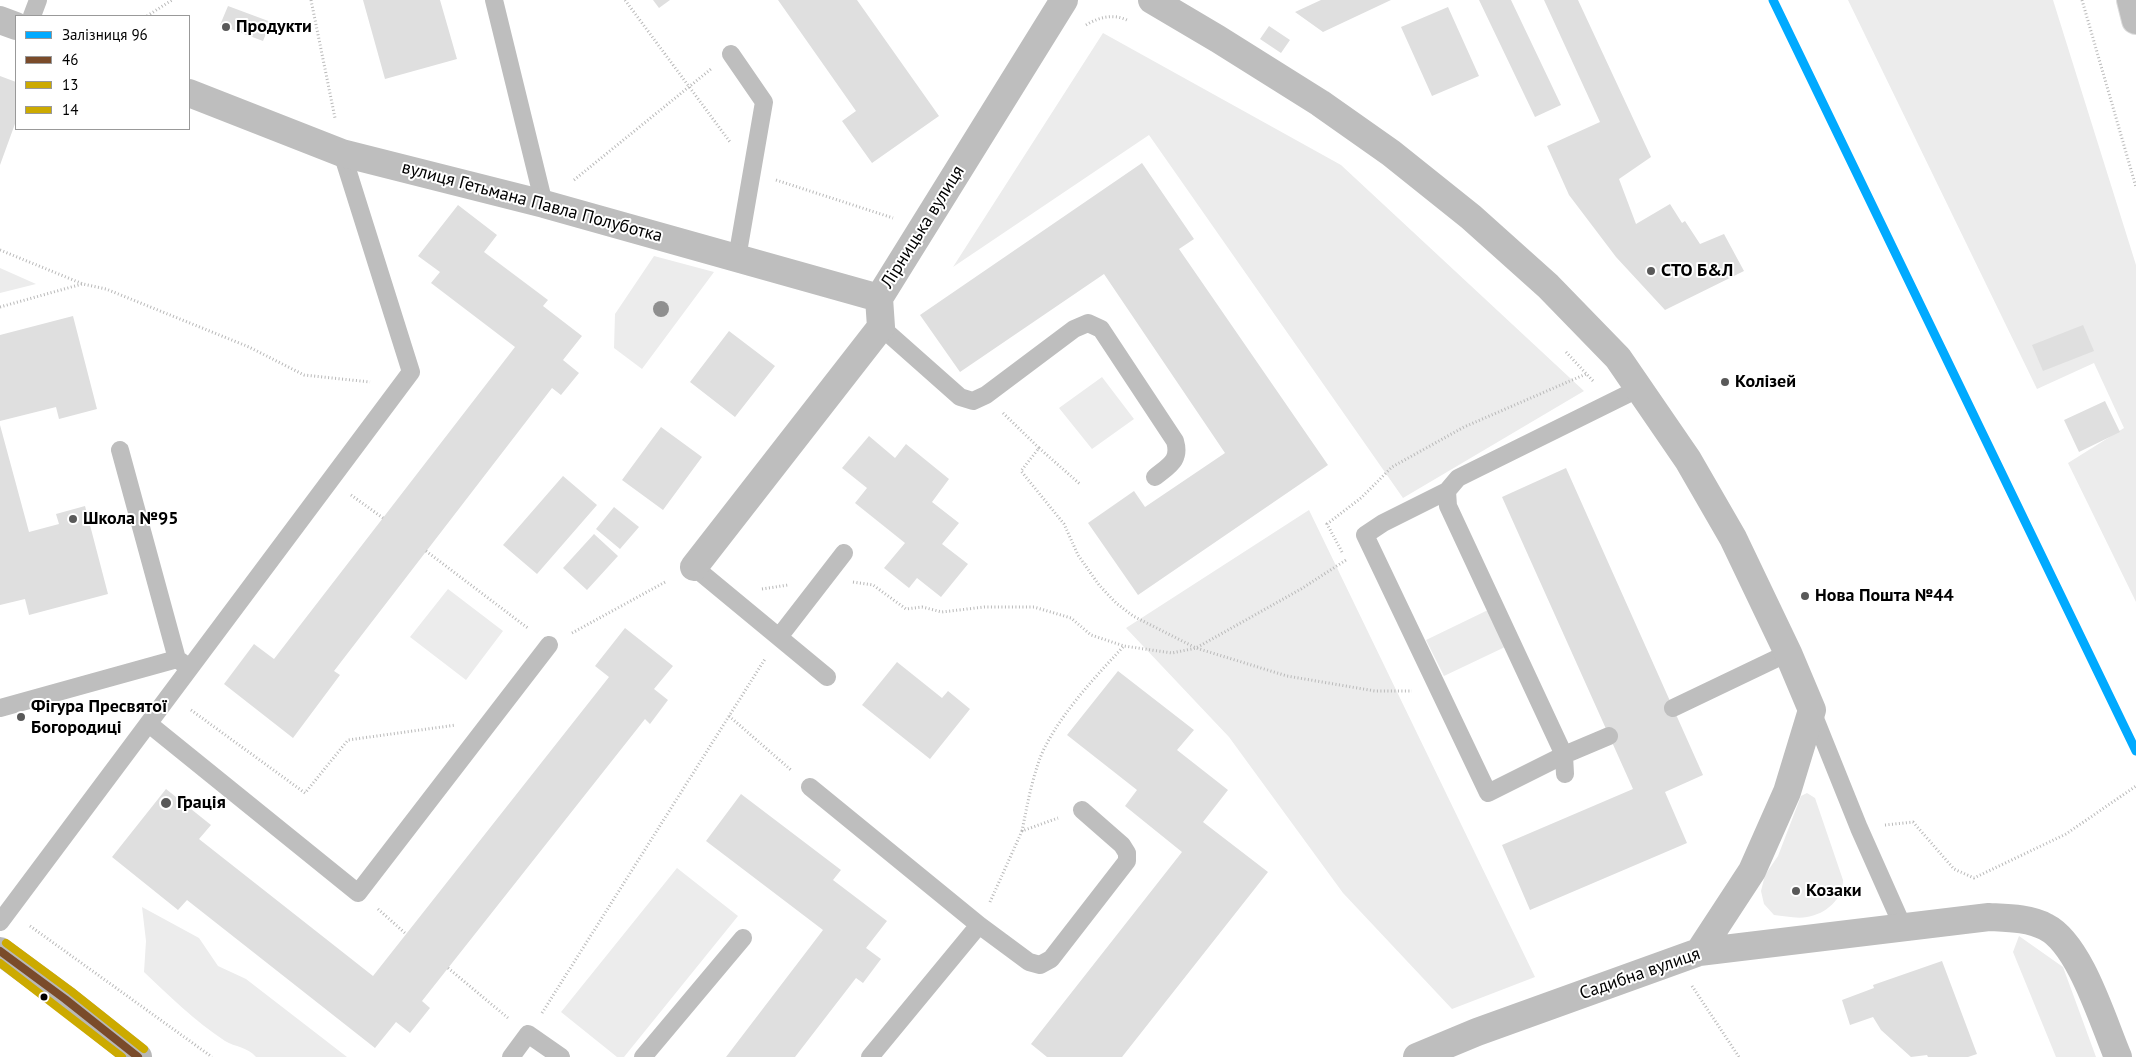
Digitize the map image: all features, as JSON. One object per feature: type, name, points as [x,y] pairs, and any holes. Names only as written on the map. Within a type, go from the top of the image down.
[{"type":"street","name":"Лірницька вулиця","points":[[881,327],[879,298],[1064,0]]},
{"type":"street","points":[[1152,0],[1303,92],[1391,153],[1472,217],[1548,286],[1618,358],[1688,460],[1732,538],[1788,653],[1812,710],[1787,792],[1752,872],[1698,952]]},
{"type":"street","points":[[2131,0],[2136,20]]},
{"type":"street","points":[[0,20],[15,26]]},
{"type":"street","name":"вулиця Гетьмана Павла Полуботка","points":[[190,94],[342,153],[544,204],[879,298]]},
{"type":"street","points":[[694,567],[881,327]]},
{"type":"street","name":"Садибна вулиця","points":[[1417,1057],[1477,1032],[1698,952],[1989,917],[2012,918],[2046,927],[2063,939],[2079,965],[2118,1057]]},
{"type":"street","points":[[0,951],[65,998],[138,1057]]},
{"type":"lane","points":[[32,15],[38,0]]},
{"type":"lane","points":[[494,0],[544,204]]},
{"type":"lane","points":[[731,54],[764,102],[737,258]]},
{"type":"lane","points":[[4,916],[170,696],[184,664],[331,480],[411,372],[342,153]]},
{"type":"lane","points":[[881,327],[960,397],[973,400],[986,395],[1074,329],[1088,323],[1101,329],[1175,441],[1178,451],[1174,461],[1154,477]]},
{"type":"lane","points":[[1609,736],[1564,755],[1488,794],[1365,535],[1383,522],[1447,491],[1458,478],[1640,388]]},
{"type":"lane","points":[[120,450],[184,664]]},
{"type":"lane","points":[[1447,491],[1448,506],[1564,755],[1565,774]]},
{"type":"lane","points":[[779,637],[844,553]]},
{"type":"lane","points":[[694,567],[826,677]]},
{"type":"lane","points":[[149,724],[358,892],[549,644]]},
{"type":"lane","points":[[1673,708],[1788,653]]},
{"type":"lane","points":[[0,708],[184,664]]},
{"type":"lane","points":[[1812,710],[1859,828],[1903,927]]},
{"type":"lane","points":[[810,787],[980,925],[1030,962],[1040,965],[1051,959],[1127,861],[1127,853],[1122,845],[1082,810]]},
{"type":"lane","points":[[870,1057],[980,925]]},
{"type":"lane","points":[[643,1057],[743,938]]},
{"type":"lane","points":[[511,1057],[528,1034],[561,1057]]},
{"type":"path","points":[[149,15],[172,0]]},
{"type":"path","points":[[312,0],[342,153]]},
{"type":"path","points":[[625,0],[752,172],[922,228]]},
{"type":"path","points":[[2082,0],[2136,187]]},
{"type":"path","points":[[1080,29],[1096,18],[1112,16],[1133,24]]},
{"type":"path","points":[[544,204],[731,54]]},
{"type":"path","points":[[0,250],[83,284],[106,289],[249,347],[304,375],[401,386]]},
{"type":"path","points":[[0,307],[83,284]]},
{"type":"path","points":[[1559,345],[1598,389]]},
{"type":"path","points":[[731,597],[743,593],[826,578],[873,585],[906,609],[922,607],[942,612],[984,607],[1034,607],[1071,618],[1091,634],[1124,646],[1172,653],[1196,648],[1301,589],[1346,560],[1327,524],[1362,498],[1392,467],[1464,428],[1618,358]]},
{"type":"path","points":[[986,395],[1039,448],[1081,485]]},
{"type":"path","points":[[1039,448],[1021,471],[1064,524],[1078,555],[1099,585],[1116,603],[1133,616],[1196,648],[1287,676],[1375,691],[1419,691]]},
{"type":"path","points":[[331,480],[383,518]]},
{"type":"path","points":[[426,551],[549,644],[694,567]]},
{"type":"path","points":[[448,968],[528,1034],[779,637]]},
{"type":"path","points":[[980,925],[1022,830],[1029,795],[1045,746],[1092,681],[1124,646]]},
{"type":"path","points":[[170,696],[305,793],[348,740],[491,720]]},
{"type":"path","points":[[729,716],[810,787]]},
{"type":"path","points":[[1859,828],[1913,822],[1954,869],[1974,878],[2066,834],[2136,786]]},
{"type":"path","points":[[1022,830],[1082,810]]},
{"type":"path","points":[[358,892],[406,934]]},
{"type":"path","points":[[4,916],[212,1057]]},
{"type":"path","points":[[1691,985],[1739,1057]]},
{"type":"shaded area","points":[[1848,0],[2053,0],[2136,265],[2136,602],[2068,463],[2124,428],[2094,363],[2037,389]]},
{"type":"shaded area","points":[[1103,33],[1341,165],[1584,391],[1403,498],[1149,135],[953,267]]},
{"type":"shaded area","points":[[654,256],[714,272],[642,369],[614,348],[615,314]]},
{"type":"shaded area","points":[[0,268],[36,284],[0,293]]},
{"type":"shaded area","points":[[1102,377],[1134,419],[1092,449],[1059,408]]},
{"type":"shaded area","points":[[1309,510],[1535,977],[1452,1009],[1343,893],[1229,737],[1126,628]]},
{"type":"shaded area","points":[[448,589],[503,631],[466,680],[410,637]]},
{"type":"shaded area","points":[[1488,610],[1505,647],[1444,676],[1426,640]]},
{"type":"shaded area","points":[[1807,793],[1815,798],[1843,880],[1842,887],[1837,899],[1821,913],[1803,918],[1774,915],[1764,904],[1761,891],[1765,875],[1778,856],[1801,796]]},
{"type":"shaded area","points":[[677,868],[738,916],[624,1057],[617,1057],[561,1012]]},
{"type":"shaded area","points":[[142,907],[199,938],[218,966],[246,979],[347,1057],[256,1057],[249,1051],[225,1041],[203,1025],[144,972],[146,941]]},
{"type":"shaded area","points":[[2019,936],[2063,967],[2096,1057],[2056,1057],[2013,952]]},
{"type":"building","points":[[363,0],[440,0],[457,59],[385,79]]},
{"type":"building","points":[[653,0],[670,0],[659,8]]},
{"type":"building","points":[[778,0],[857,0],[939,116],[872,163],[842,121],[856,111]]},
{"type":"building","points":[[1321,0],[1391,0],[1323,32],[1295,12]]},
{"type":"building","points":[[1479,0],[1511,0],[1561,105],[1535,117]]},
{"type":"building","points":[[1544,0],[1578,0],[1651,157],[1619,179],[1636,224],[1670,204],[1682,223],[1685,221],[1700,244],[1724,234],[1744,271],[1665,310],[1616,257],[1569,195],[1547,146],[1600,122]]},
{"type":"building","points":[[228,6],[271,22],[263,41],[220,25]]},
{"type":"building","points":[[1448,7],[1479,76],[1432,96],[1401,27]]},
{"type":"building","points":[[1269,26],[1290,40],[1281,53],[1260,39]]},
{"type":"building","points":[[0,76],[15,82],[15,124],[0,165]]},
{"type":"building","points":[[1142,163],[1194,239],[1179,249],[1328,465],[1138,595],[1088,523],[1134,491],[1145,507],[1225,453],[1104,274],[960,372],[920,315]]},
{"type":"building","points":[[458,205],[497,235],[484,252],[548,300],[543,306],[582,336],[563,360],[579,373],[561,395],[552,388],[334,671],[340,675],[293,738],[224,684],[254,644],[274,659],[515,347],[431,283],[440,272],[418,256]]},
{"type":"building","points":[[73,316],[97,409],[59,419],[56,407],[0,421],[0,335]]},
{"type":"building","points":[[2083,325],[2094,351],[2043,371],[2032,345]]},
{"type":"building","points":[[729,331],[775,366],[735,417],[690,382]]},
{"type":"building","points":[[2105,401],[2120,432],[2079,452],[2064,420]]},
{"type":"building","name":"Школа №95","points":[[0,425],[29,532],[59,524],[56,514],[85,506],[108,594],[29,615],[25,599],[0,605]]},
{"type":"building","points":[[661,427],[702,457],[663,510],[622,480]]},
{"type":"building","points":[[869,436],[895,458],[906,444],[949,479],[932,502],[959,523],[942,544],[968,564],[941,597],[917,578],[909,588],[884,568],[905,543],[855,503],[867,488],[842,468]]},
{"type":"building","points":[[1566,468],[1703,775],[1665,792],[1687,843],[1530,910],[1502,845],[1633,789],[1502,497]]},
{"type":"building","points":[[563,476],[597,505],[537,574],[503,545]]},
{"type":"building","points":[[614,507],[639,527],[620,549],[596,529]]},
{"type":"building","points":[[594,534],[618,556],[587,590],[563,568]]},
{"type":"building","points":[[625,628],[673,666],[654,689],[668,700],[650,724],[645,719],[422,1001],[430,1008],[410,1033],[396,1022],[375,1048],[187,900],[178,910],[112,857],[166,789],[211,825],[199,839],[373,976],[609,677],[595,666]]},
{"type":"building","points":[[897,662],[942,698],[948,691],[970,709],[930,759],[862,705]]},
{"type":"building","points":[[1118,671],[1194,730],[1177,750],[1228,790],[1203,822],[1268,872],[1122,1057],[1047,1057],[1031,1044],[1182,852],[1125,806],[1137,790],[1067,735]]},
{"type":"building","points":[[741,794],[841,870],[833,880],[887,921],[866,948],[881,959],[863,983],[856,978],[795,1057],[726,1057],[823,930],[706,841]]},
{"type":"building","points":[[1942,961],[1977,1054],[1968,1057],[1928,1057],[1927,1055],[1911,1057],[1881,1030],[1873,1017],[1850,1025],[1842,1000],[1874,988],[1873,985]]},
{"type":"rail line","name":"96","points":[[1773,0],[2136,751]]},
{"type":"transit line","name":"14","points":[[6,943],[71,991],[144,1049]]},
{"type":"transit line","name":"46","points":[[0,951],[65,999],[138,1057]]},
{"type":"transit line","name":"13","points":[[0,963],[122,1057]]},
{"type":"place","name":"Продукти","points":[[226,27]]},
{"type":"place","name":"СТО Б&Л","points":[[1651,271]]},
{"type":"place","name":"Колізей","points":[[1725,382]]},
{"type":"place","name":"Школа №95","points":[[73,519]]},
{"type":"place","name":"Нова Пошта №44","points":[[1805,596]]},
{"type":"place","name":"Фігура Пресвятої Богородиці","points":[[21,717]]},
{"type":"place","name":"Грація","points":[[166,803]]},
{"type":"place","name":"Козаки","points":[[1796,891]]}]
